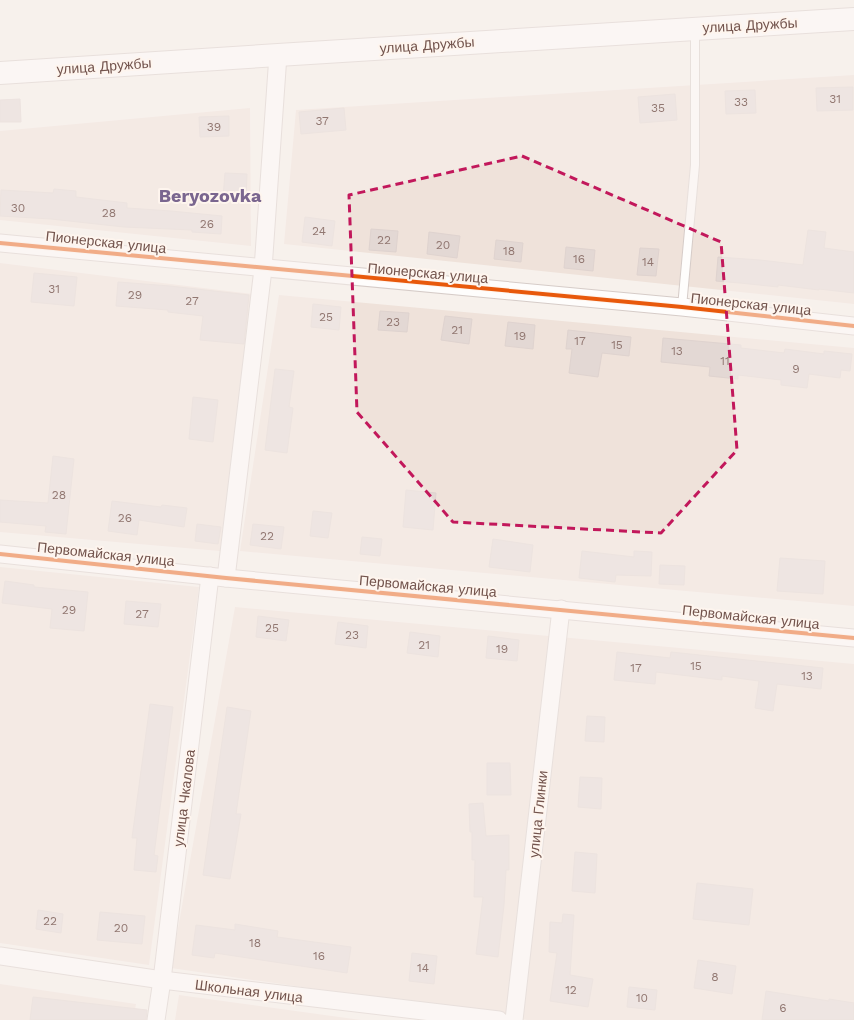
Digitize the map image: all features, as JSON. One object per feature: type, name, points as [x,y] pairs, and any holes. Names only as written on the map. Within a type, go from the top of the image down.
[{"type":"main road","name":"улица Дружбы","points":[[0,73],[278,54],[854,19]]},
{"type":"street","name":"улица Чкалова","points":[[156,1020],[263,269],[278,54]]},
{"type":"street","name":"Пионерская улица","points":[[0,243],[263,269],[682,307],[854,326]]},
{"type":"street","name":"Первомайская улица","points":[[0,554],[218,577],[854,638]]},
{"type":"street","name":"улица Глинки","points":[[514,1020],[561,609]]},
{"type":"street","name":"Школьная улица","points":[[0,956],[162,980],[499,1020]]},
{"type":"lane","points":[[682,307],[695,165],[695,29]]},
{"type":"highlighted area","points":[[522,156],[721,242],[737,450],[661,533],[453,522],[357,412],[349,195]]},
{"type":"shaded area","points":[[854,75],[854,304],[284,244],[296,110]]},
{"type":"shaded area","points":[[250,108],[251,246],[0,220],[0,131]]},
{"type":"shaded area","points":[[0,263],[252,294],[220,551],[0,532]]},
{"type":"shaded area","points":[[279,295],[854,348],[854,606],[240,551]]},
{"type":"shaded area","points":[[0,567],[199,587],[149,965],[0,943]]},
{"type":"shaded area","points":[[235,607],[854,664],[854,1020],[528,1020],[171,968]]},
{"type":"shaded area","points":[[0,984],[136,1004],[133,1020],[0,1020]]},
{"type":"shaded area","points":[[179,995],[361,1020],[175,1020]]},
{"type":"building","points":[[853,87],[853,110],[817,111],[816,88]]},
{"type":"building","points":[[755,90],[756,113],[726,114],[725,91]]},
{"type":"building","points":[[675,94],[677,120],[640,123],[638,97]]},
{"type":"building","points":[[20,99],[21,122],[0,122],[0,100]]},
{"type":"building","points":[[344,108],[346,130],[301,134],[299,112]]},
{"type":"building","points":[[229,116],[229,136],[200,137],[199,117]]},
{"type":"building","points":[[225,173],[247,174],[246,199],[223,198]]},
{"type":"building","points":[[54,189],[76,191],[76,197],[127,203],[127,208],[222,216],[221,234],[192,232],[192,230],[124,227],[51,219],[0,216],[1,190],[53,193]]},
{"type":"building","points":[[305,217],[335,221],[332,246],[302,242]]},
{"type":"building","points":[[371,229],[398,231],[396,252],[369,250]]},
{"type":"building","points":[[808,230],[826,232],[824,248],[854,252],[854,293],[778,285],[778,287],[716,281],[718,257],[803,265]]},
{"type":"building","points":[[429,232],[460,236],[457,258],[427,254]]},
{"type":"building","points":[[496,240],[523,243],[521,262],[494,259]]},
{"type":"building","points":[[566,247],[595,250],[593,271],[564,268]]},
{"type":"building","points":[[640,248],[659,249],[656,276],[637,275]]},
{"type":"building","points":[[34,273],[77,277],[74,306],[31,302]]},
{"type":"building","points":[[118,282],[249,295],[244,344],[200,340],[203,316],[168,312],[168,310],[116,306]]},
{"type":"building","points":[[313,304],[341,307],[339,330],[311,327]]},
{"type":"building","points":[[380,311],[409,313],[407,332],[378,330]]},
{"type":"building","points":[[445,316],[472,319],[469,344],[441,340]]},
{"type":"building","points":[[508,322],[535,325],[533,349],[505,346]]},
{"type":"building","points":[[568,330],[631,337],[629,356],[602,353],[598,377],[569,373],[572,349],[566,349]]},
{"type":"building","points":[[663,338],[741,345],[741,348],[784,353],[785,349],[824,354],[824,351],[852,354],[850,371],[841,370],[840,378],[809,374],[807,388],[781,385],[781,380],[738,375],[738,379],[709,376],[710,367],[661,362]]},
{"type":"building","points":[[275,369],[294,371],[289,407],[293,408],[287,453],[265,450]]},
{"type":"building","points":[[193,397],[218,400],[213,442],[189,439]]},
{"type":"building","points":[[53,456],[74,459],[66,534],[45,532],[46,526],[0,522],[0,500],[48,503]]},
{"type":"building","points":[[406,490],[436,493],[433,530],[403,527]]},
{"type":"building","points":[[112,501],[161,507],[162,505],[187,508],[184,527],[139,520],[137,535],[108,531]]},
{"type":"building","points":[[313,511],[332,513],[328,538],[310,536]]},
{"type":"building","points":[[197,524],[221,527],[218,544],[195,541]]},
{"type":"building","points":[[253,524],[284,527],[281,549],[250,545]]},
{"type":"building","points":[[362,537],[382,539],[380,556],[360,554]]},
{"type":"building","points":[[493,539],[533,545],[530,572],[489,567]]},
{"type":"building","points":[[582,551],[634,557],[634,551],[652,552],[651,576],[616,575],[615,582],[579,578]]},
{"type":"building","points":[[780,558],[825,561],[823,594],[777,591]]},
{"type":"building","points":[[660,565],[685,566],[684,585],[659,584]]},
{"type":"building","points":[[5,581],[34,585],[34,587],[88,592],[84,631],[50,628],[52,609],[2,603]]},
{"type":"building","points":[[126,601],[161,604],[158,627],[124,624]]},
{"type":"building","points":[[258,616],[289,620],[286,641],[256,637]]},
{"type":"building","points":[[338,622],[368,626],[366,648],[335,644]]},
{"type":"building","points":[[410,632],[440,636],[438,657],[407,653]]},
{"type":"building","points":[[488,636],[519,640],[517,661],[486,658]]},
{"type":"building","points":[[617,652],[670,658],[671,652],[823,668],[821,689],[777,684],[773,711],[755,708],[759,681],[722,676],[722,680],[656,672],[655,684],[614,680]]},
{"type":"building","points":[[150,704],[173,707],[154,855],[158,856],[156,872],[134,870],[137,838],[132,838]]},
{"type":"building","points":[[227,707],[251,711],[236,814],[241,814],[230,879],[203,875]]},
{"type":"building","points":[[587,716],[605,717],[604,742],[585,741]]},
{"type":"building","points":[[487,763],[510,763],[511,795],[487,795]]},
{"type":"building","points":[[580,777],[602,778],[601,809],[578,807]]},
{"type":"building","points":[[483,803],[486,836],[509,835],[509,870],[506,870],[504,905],[498,957],[476,954],[483,897],[474,897],[475,860],[472,860],[472,832],[470,832],[469,804]]},
{"type":"building","points":[[575,852],[597,854],[595,893],[572,891]]},
{"type":"building","points":[[697,883],[753,889],[749,925],[693,919]]},
{"type":"building","points":[[38,910],[63,914],[61,933],[36,929]]},
{"type":"building","points":[[100,912],[145,916],[142,944],[97,940]]},
{"type":"building","points":[[563,914],[574,915],[570,975],[593,979],[588,1007],[550,1001],[557,953],[549,952],[550,922],[562,923]]},
{"type":"building","points":[[235,924],[278,931],[277,937],[351,947],[347,973],[215,953],[214,958],[192,955],[196,925],[235,930]]},
{"type":"building","points":[[412,953],[437,956],[434,984],[409,981]]},
{"type":"building","points":[[698,960],[736,966],[732,994],[694,988]]},
{"type":"building","points":[[629,987],[657,990],[655,1010],[627,1007]]},
{"type":"building","points":[[766,991],[829,1001],[829,999],[854,1003],[854,1020],[762,1020]]},
{"type":"building","points":[[33,997],[147,1010],[146,1020],[30,1020]]},
{"type":"cycle path","points":[[0,243],[682,307],[854,326]]},
{"type":"cycle path","points":[[0,554],[226,578],[854,638]]},
{"type":"district","name":"Beryozovka","points":[[210,195]]}]
